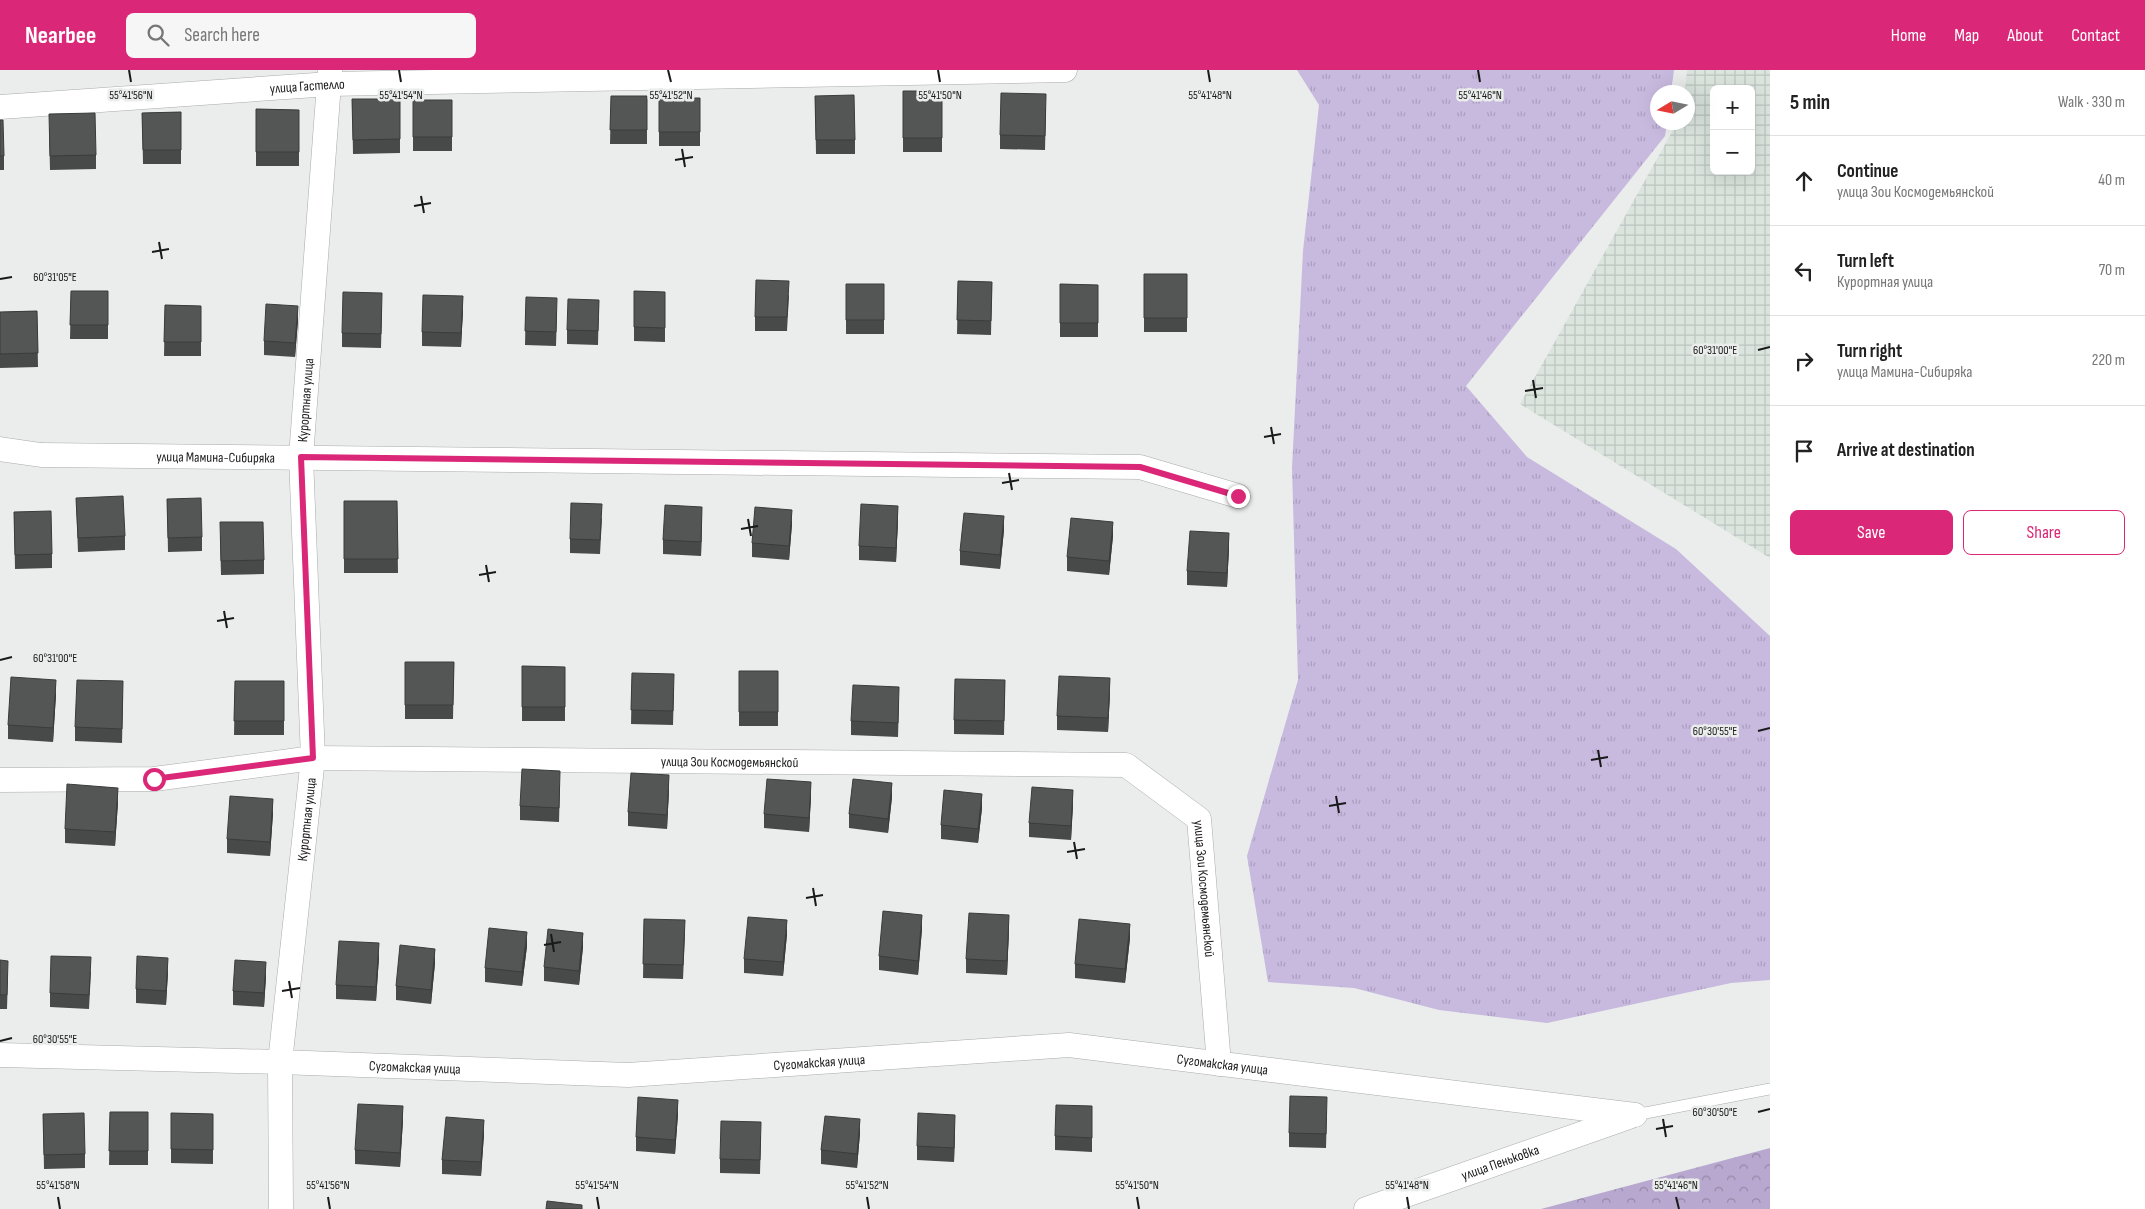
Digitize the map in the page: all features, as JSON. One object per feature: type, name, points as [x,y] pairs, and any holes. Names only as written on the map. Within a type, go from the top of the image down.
[{"type":"street","name":"улица Гастелло","points":[[0,107],[330,77],[1065,70]]},
{"type":"street","name":"Курортная улица","points":[[281,1209],[280,1062],[313,758],[301,457],[330,77]]},
{"type":"street","name":"улица Мамина-Сибиряка","points":[[0,449],[41,455],[1140,467],[1238,496]]},
{"type":"street","name":"улица Зои Космодемьянской","points":[[0,780],[154,779],[313,758],[1126,765],[1199,820],[1220,1064]]},
{"type":"street","name":"Сугомакская улица","points":[[0,1055],[280,1062],[628,1076],[1069,1045],[1636,1115]]},
{"type":"street","name":"улица Пеньковка","points":[[1366,1209],[1636,1115]]},
{"type":"lane","points":[[1636,1115],[1770,1090]]},
{"type":"shaded area","points":[[1687,70],[1770,70],[1770,558],[1520,404],[1673,130],[1695,130],[1695,85],[1686,85]]},
{"type":"green space","points":[[1297,70],[1674,70],[1672,85],[1650,85],[1650,130],[1666,130],[1665,136],[1466,386],[1527,457],[1676,549],[1770,636],[1770,980],[1731,983],[1547,1023],[1439,1010],[1354,988],[1268,982],[1247,856],[1298,680],[1292,468],[1303,251],[1319,105]]},
{"type":"green space","points":[[1770,1148],[1770,1209],[1541,1209]]},
{"type":"building","points":[[903,91],[942,91],[942,138],[903,138]]},
{"type":"building","points":[[1001,93],[1046,94],[1045,136],[1000,135]]},
{"type":"building","points":[[854,95],[855,140],[816,140],[815,96]]},
{"type":"building","points":[[611,96],[647,96],[647,130],[610,130]]},
{"type":"building","points":[[659,98],[700,98],[700,132],[659,132]]},
{"type":"building","points":[[352,99],[400,99],[400,139],[353,140]]},
{"type":"building","points":[[413,100],[452,100],[452,137],[413,137]]},
{"type":"building","points":[[256,109],[299,110],[299,152],[256,152]]},
{"type":"building","points":[[181,112],[181,150],[143,150],[142,113]]},
{"type":"building","points":[[95,113],[96,155],[50,156],[49,114]]},
{"type":"building","points":[[0,120],[3,120],[4,156],[0,156]]},
{"type":"building","points":[[1144,274],[1187,274],[1187,318],[1144,318]]},
{"type":"building","points":[[756,280],[789,281],[787,317],[755,317]]},
{"type":"building","points":[[958,281],[992,282],[991,321],[957,320]]},
{"type":"building","points":[[846,284],[884,284],[884,320],[846,320]]},
{"type":"building","points":[[1060,284],[1098,285],[1098,323],[1060,323]]},
{"type":"building","points":[[71,291],[108,291],[108,325],[70,325]]},
{"type":"building","points":[[634,291],[665,292],[665,328],[634,327]]},
{"type":"building","points":[[343,292],[382,293],[381,334],[342,333]]},
{"type":"building","points":[[423,295],[463,296],[461,333],[422,332]]},
{"type":"building","points":[[526,297],[557,298],[556,332],[525,331]]},
{"type":"building","points":[[568,299],[599,300],[598,331],[567,330]]},
{"type":"building","points":[[266,304],[298,306],[295,343],[264,341]]},
{"type":"building","points":[[165,305],[201,306],[201,342],[164,342]]},
{"type":"building","points":[[37,311],[38,353],[0,354],[0,312]]},
{"type":"building","points":[[123,496],[125,536],[78,538],[76,498]]},
{"type":"building","points":[[201,498],[202,537],[168,538],[167,499]]},
{"type":"building","points":[[344,501],[397,501],[398,559],[344,559]]},
{"type":"building","points":[[571,503],[602,504],[600,540],[570,539]]},
{"type":"building","points":[[861,504],[898,506],[896,548],[859,546]]},
{"type":"building","points":[[665,505],[702,507],[701,542],[663,540]]},
{"type":"building","points":[[755,507],[792,510],[789,546],[752,543]]},
{"type":"building","points":[[51,511],[52,554],[15,555],[14,512]]},
{"type":"building","points":[[964,513],[1004,516],[1000,555],[960,551]]},
{"type":"building","points":[[1071,518],[1113,522],[1109,561],[1067,557]]},
{"type":"building","points":[[220,522],[263,522],[264,560],[221,561]]},
{"type":"building","points":[[1190,531],[1229,533],[1227,573],[1187,571]]},
{"type":"building","points":[[405,662],[454,662],[453,705],[405,705]]},
{"type":"building","points":[[522,666],[565,667],[565,707],[522,707]]},
{"type":"building","points":[[739,671],[778,671],[778,712],[739,712]]},
{"type":"building","points":[[632,673],[674,674],[673,711],[631,710]]},
{"type":"building","points":[[1059,676],[1110,678],[1108,718],[1057,716]]},
{"type":"building","points":[[11,677],[56,680],[53,728],[8,725]]},
{"type":"building","points":[[955,679],[1005,680],[1004,721],[954,720]]},
{"type":"building","points":[[77,680],[123,681],[122,729],[75,727]]},
{"type":"building","points":[[235,681],[284,681],[284,721],[234,721]]},
{"type":"building","points":[[853,685],[899,687],[898,723],[851,721]]},
{"type":"building","points":[[522,769],[560,771],[559,808],[520,806]]},
{"type":"building","points":[[631,773],[669,775],[667,815],[628,812]]},
{"type":"building","points":[[767,779],[811,782],[809,818],[764,814]]},
{"type":"building","points":[[853,779],[892,783],[888,819],[849,814]]},
{"type":"building","points":[[67,784],[118,788],[115,832],[65,829]]},
{"type":"building","points":[[1032,787],[1073,790],[1071,826],[1029,823]]},
{"type":"building","points":[[944,790],[982,794],[978,829],[941,825]]},
{"type":"building","points":[[230,796],[273,799],[270,842],[227,839]]},
{"type":"building","points":[[883,911],[922,915],[918,961],[879,956]]},
{"type":"building","points":[[969,913],[1009,915],[1007,961],[966,959]]},
{"type":"building","points":[[748,917],[787,920],[783,962],[744,959]]},
{"type":"building","points":[[644,919],[685,920],[683,965],[643,964]]},
{"type":"building","points":[[1079,919],[1130,924],[1125,969],[1075,964]]},
{"type":"building","points":[[489,928],[527,932],[522,972],[485,968]]},
{"type":"building","points":[[548,929],[583,933],[579,971],[544,967]]},
{"type":"building","points":[[339,941],[379,943],[376,987],[336,985]]},
{"type":"building","points":[[400,945],[435,949],[431,990],[396,986]]},
{"type":"building","points":[[51,956],[91,957],[89,995],[50,993]]},
{"type":"building","points":[[137,956],[168,958],[166,991],[136,989]]},
{"type":"building","points":[[0,960],[8,961],[7,995],[0,995]]},
{"type":"building","points":[[235,960],[266,962],[264,993],[233,991]]},
{"type":"building","points":[[1290,1096],[1327,1097],[1326,1134],[1289,1133]]},
{"type":"building","points":[[638,1097],[678,1100],[675,1140],[636,1137]]},
{"type":"building","points":[[358,1104],[403,1106],[400,1153],[355,1150]]},
{"type":"building","points":[[1056,1105],[1092,1106],[1092,1138],[1055,1136]]},
{"type":"building","points":[[110,1112],[148,1112],[148,1151],[109,1151]]},
{"type":"building","points":[[84,1113],[85,1154],[44,1155],[43,1114]]},
{"type":"building","points":[[171,1113],[213,1114],[213,1150],[171,1149]]},
{"type":"building","points":[[918,1113],[955,1115],[954,1148],[917,1146]]},
{"type":"building","points":[[825,1116],[860,1119],[857,1154],[821,1150]]},
{"type":"building","points":[[446,1117],[484,1120],[481,1162],[442,1160]]},
{"type":"building","points":[[721,1121],[761,1122],[760,1160],[720,1159]]},
{"type":"building","points":[[547,1201],[582,1205],[582,1209],[546,1209]]},
{"type":"route","points":[[154,779],[313,758],[301,457],[1140,467],[1238,496]]}]
